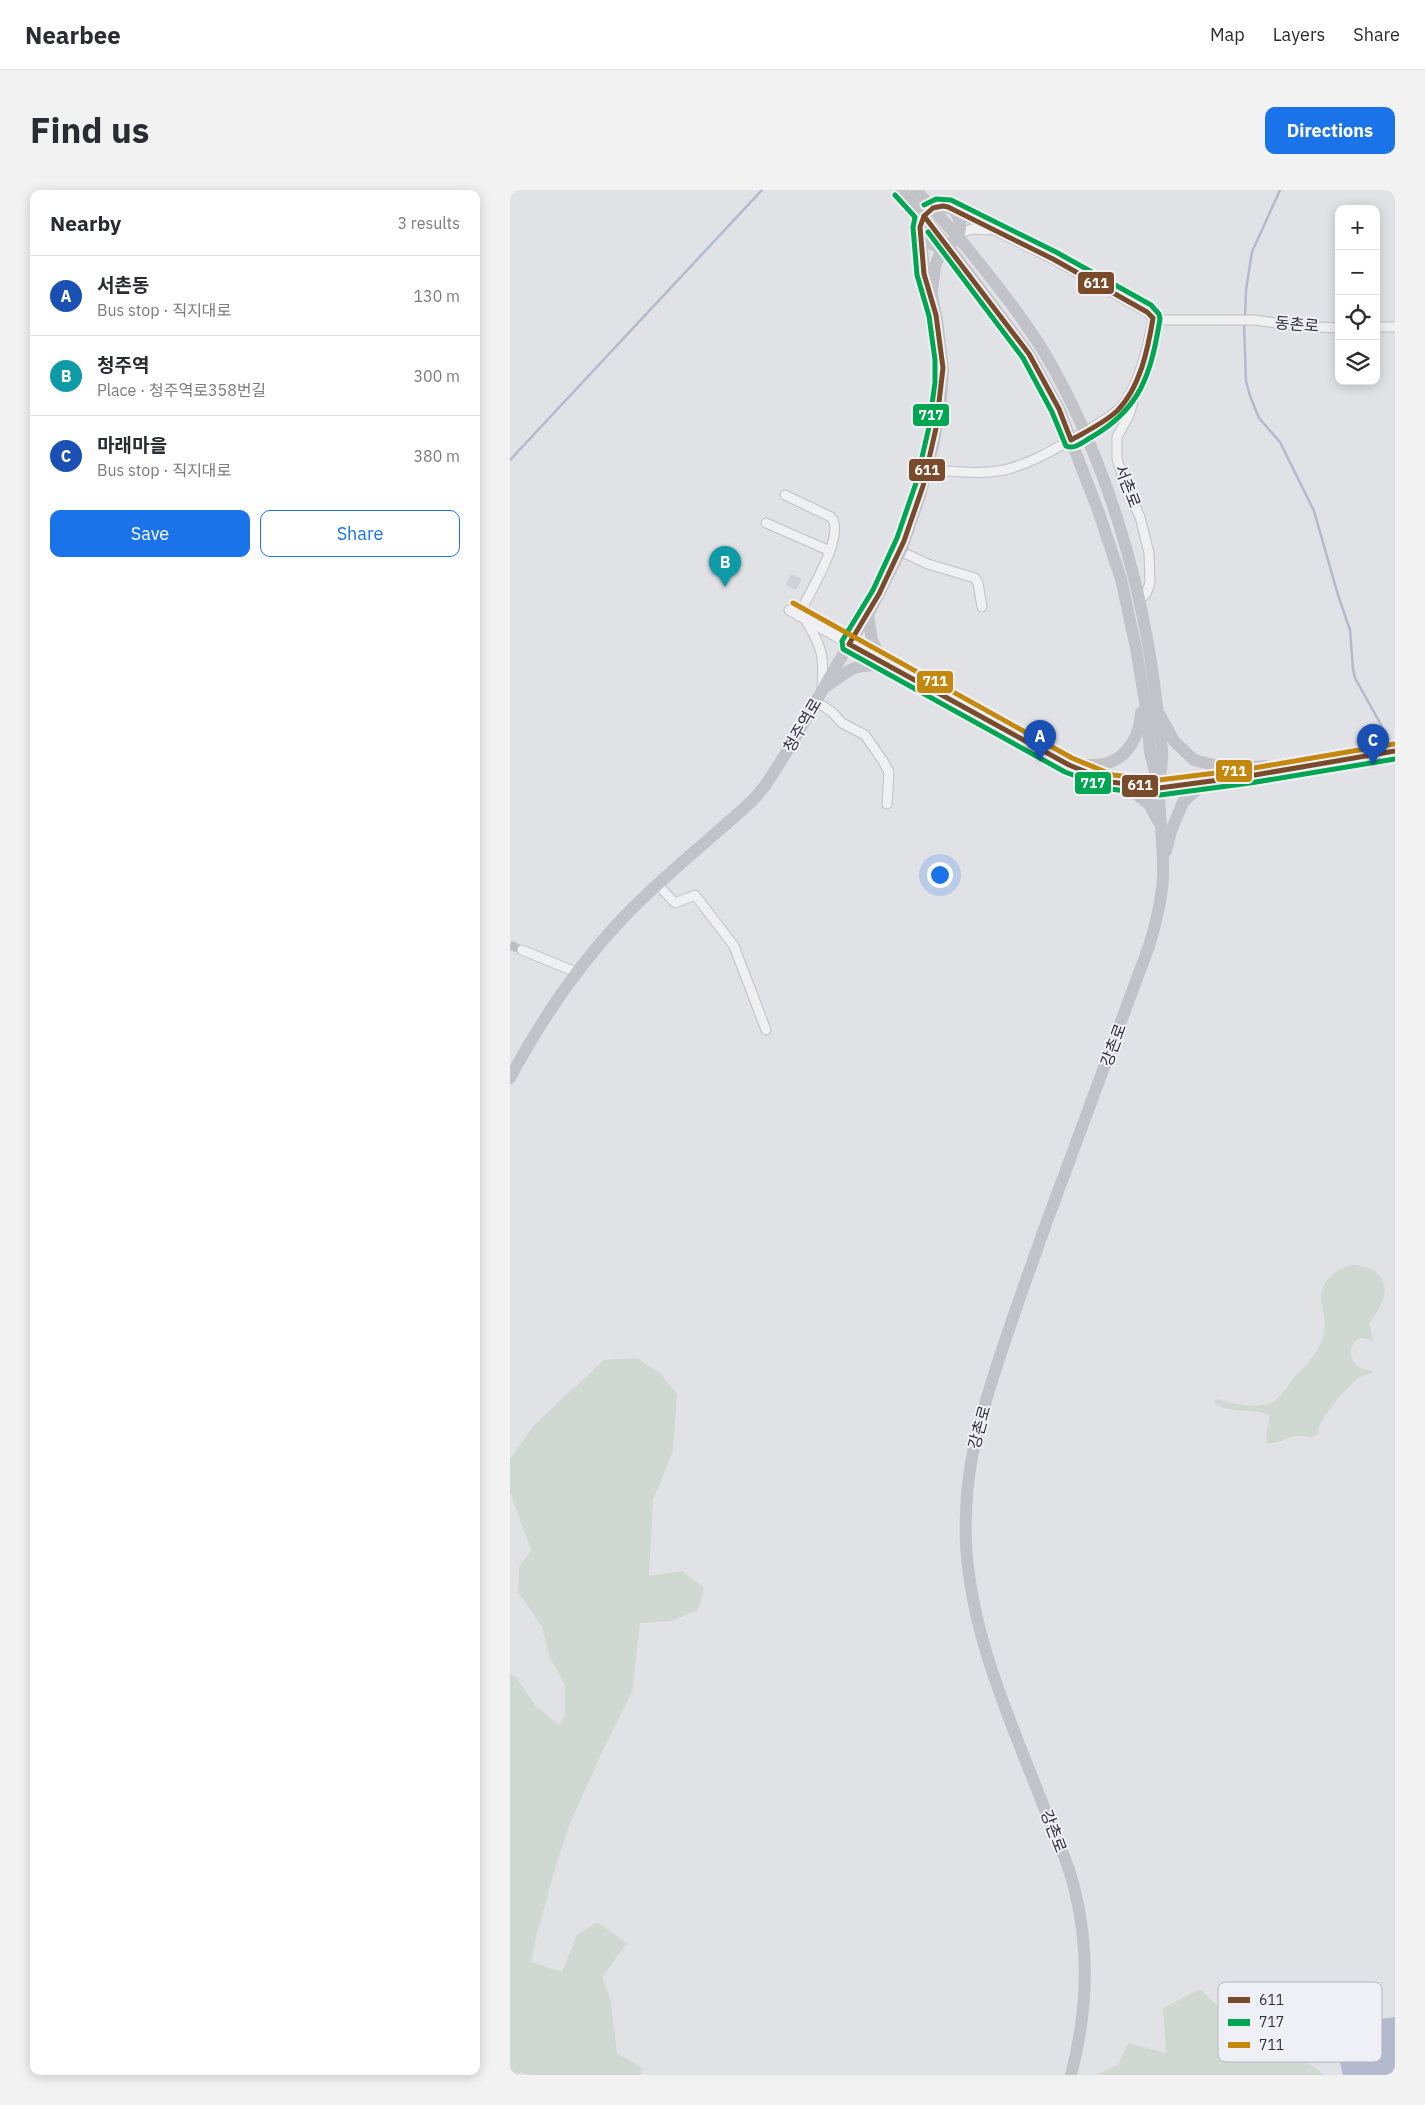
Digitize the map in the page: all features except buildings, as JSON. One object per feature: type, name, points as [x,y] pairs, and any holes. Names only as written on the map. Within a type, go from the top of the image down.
[{"type":"main road","points":[[901,190],[958,258],[1029,354],[1058,409],[1099,513],[1121,579],[1142,688],[1150,752],[1159,788]]},
{"type":"main road","points":[[916,190],[962,238],[1003,292],[1046,356],[1084,432],[1114,504],[1140,600],[1152,656],[1162,753],[1159,788]]},
{"type":"main road","points":[[932,296],[925,280],[921,220],[929,209],[942,206],[954,210],[960,222],[962,238]]},
{"type":"main road","points":[[920,227],[925,239],[930,244],[943,246],[962,238]]},
{"type":"main road","points":[[932,296],[935,266],[943,246]]},
{"type":"main road","name":"청주역로","points":[[510,1078],[548,1012],[576,972],[624,917],[759,793],[788,750],[822,689],[868,615],[911,525],[927,470],[939,411],[943,377],[942,354],[932,296]]},
{"type":"main road","points":[[868,615],[872,640],[886,664]]},
{"type":"main road","points":[[849,644],[1069,766],[1122,784],[1159,788],[1204,783],[1395,751]]},
{"type":"main road","points":[[822,689],[856,667],[866,664],[886,664]]},
{"type":"main road","points":[[1069,766],[1108,762],[1120,756],[1132,745],[1140,726],[1142,688]]},
{"type":"main road","points":[[1158,710],[1174,741],[1194,760],[1230,769],[1266,766],[1286,770]]},
{"type":"main road","points":[[1162,863],[1171,831],[1183,802],[1204,783]]},
{"type":"main road","points":[[1122,784],[1149,804],[1160,827]]},
{"type":"main road","name":"강촌로","points":[[1071,2075],[1083,2014],[1085,1974],[1082,1927],[1074,1886],[987,1655],[972,1600],[966,1546],[966,1496],[972,1453],[980,1416],[1018,1300],[1149,946],[1162,896],[1159,788]]},
{"type":"street","points":[[954,210],[1053,259],[1150,315]]},
{"type":"street","points":[[962,238],[978,229],[998,232]]},
{"type":"street","name":"동촌로","points":[[1150,315],[1255,320],[1297,326],[1335,328]]},
{"type":"street","name":"서촌로","points":[[1140,600],[1146,594],[1150,583],[1149,553],[1140,517],[1127,490],[1117,459],[1116,437],[1129,415],[1133,402],[1128,396],[1150,335],[1150,315]]},
{"type":"street","points":[[1380,327],[1395,327]]},
{"type":"street","points":[[927,470],[972,472],[1002,470],[1027,463],[1084,432],[1114,412],[1128,396]]},
{"type":"street","points":[[784,495],[831,517],[835,522],[835,540],[798,616]]},
{"type":"street","points":[[766,523],[830,551]]},
{"type":"street","points":[[900,551],[928,564],[975,578],[978,582],[982,607]]},
{"type":"street","points":[[789,610],[849,644]]},
{"type":"street","points":[[806,621],[819,644],[824,660],[822,689]]},
{"type":"street","points":[[815,701],[832,712],[842,723],[865,735],[883,761],[888,772],[886,804]]},
{"type":"street","points":[[658,885],[675,903],[695,895],[734,946],[766,1030]]},
{"type":"street","points":[[522,950],[576,972]]},
{"type":"shaded area","points":[[791,574],[802,579],[796,590],[786,585]]},
{"type":"shaded area","points":[[1359,1265],[1372,1270],[1381,1278],[1384,1284],[1384,1298],[1369,1324],[1373,1341],[1364,1338],[1357,1340],[1351,1351],[1352,1358],[1356,1364],[1362,1369],[1371,1370],[1372,1373],[1360,1377],[1342,1395],[1322,1421],[1318,1434],[1311,1438],[1297,1436],[1278,1442],[1267,1443],[1269,1415],[1256,1411],[1224,1408],[1214,1401],[1217,1399],[1256,1406],[1271,1403],[1280,1397],[1318,1350],[1323,1338],[1325,1325],[1321,1294],[1324,1285],[1334,1273],[1342,1268]]},
{"type":"shaded area","points":[[637,1358],[661,1374],[677,1394],[673,1451],[653,1500],[649,1576],[682,1571],[704,1588],[698,1610],[671,1621],[640,1623],[632,1692],[570,1823],[555,1868],[531,1962],[562,1972],[577,1935],[597,1922],[627,1943],[602,1977],[611,2002],[617,2053],[642,2068],[641,2075],[530,2075],[520,2072],[519,2075],[510,2075],[510,1674],[517,1678],[536,1707],[560,1725],[565,1715],[565,1685],[550,1658],[542,1627],[518,1592],[519,1567],[531,1550],[510,1492],[510,1459],[534,1425],[604,1360]]},
{"type":"shaded area","points":[[1200,1989],[1218,2007],[1218,2062],[1307,2062],[1324,2075],[1096,2075],[1118,2065],[1128,2043],[1166,2053],[1163,2008]]},
{"type":"water","points":[[1395,2017],[1395,2075],[1343,2075],[1340,2062],[1382,2062],[1382,2019]]},
{"type":"waterway","points":[[510,460],[762,190]]},
{"type":"waterway","points":[[1245,317],[1246,290],[1252,252],[1280,190]]},
{"type":"waterway","points":[[1244,323],[1246,381],[1250,396],[1259,418],[1280,442],[1314,511],[1350,630],[1355,678],[1385,732]]},
{"type":"tunnel","points":[[510,945],[522,950]]},
{"type":"transit line","name":"717","points":[[895,195],[915,217],[913,227],[917,275],[929,316],[935,360],[935,382],[929,427],[916,483],[897,538],[873,590],[842,641],[843,649],[1065,772],[1110,789],[1160,795],[1250,783],[1395,759]]},
{"type":"transit line","name":"717","points":[[924,205],[936,199],[951,200],[1056,252],[1151,305],[1159,314],[1160,319],[1152,357],[1141,388],[1121,415],[1107,427],[1081,443],[1072,447],[1066,446],[1052,412],[1023,358],[928,232]]},
{"type":"transit line","name":"611","points":[[943,206],[1053,259],[1147,312],[1153,318],[1142,368],[1132,391],[1117,411],[1095,427],[1071,440],[1059,409],[1029,354],[924,216],[933,208],[943,206]]},
{"type":"transit line","name":"611","points":[[924,216],[920,227],[924,274],[936,315],[943,368],[936,428],[923,486],[904,541],[879,594],[849,644],[1069,765],[1111,782],[1159,788],[1249,776],[1395,751]]},
{"type":"transit line","name":"711","points":[[793,603],[1072,758],[1113,775],[1159,780],[1248,769],[1394,744]]},
{"type":"place","name":"청주역","points":[[725,587]]},
{"type":"place","name":"서촌동","points":[[1040,761]]},
{"type":"place","name":"마래마을","points":[[1373,765]]}]
